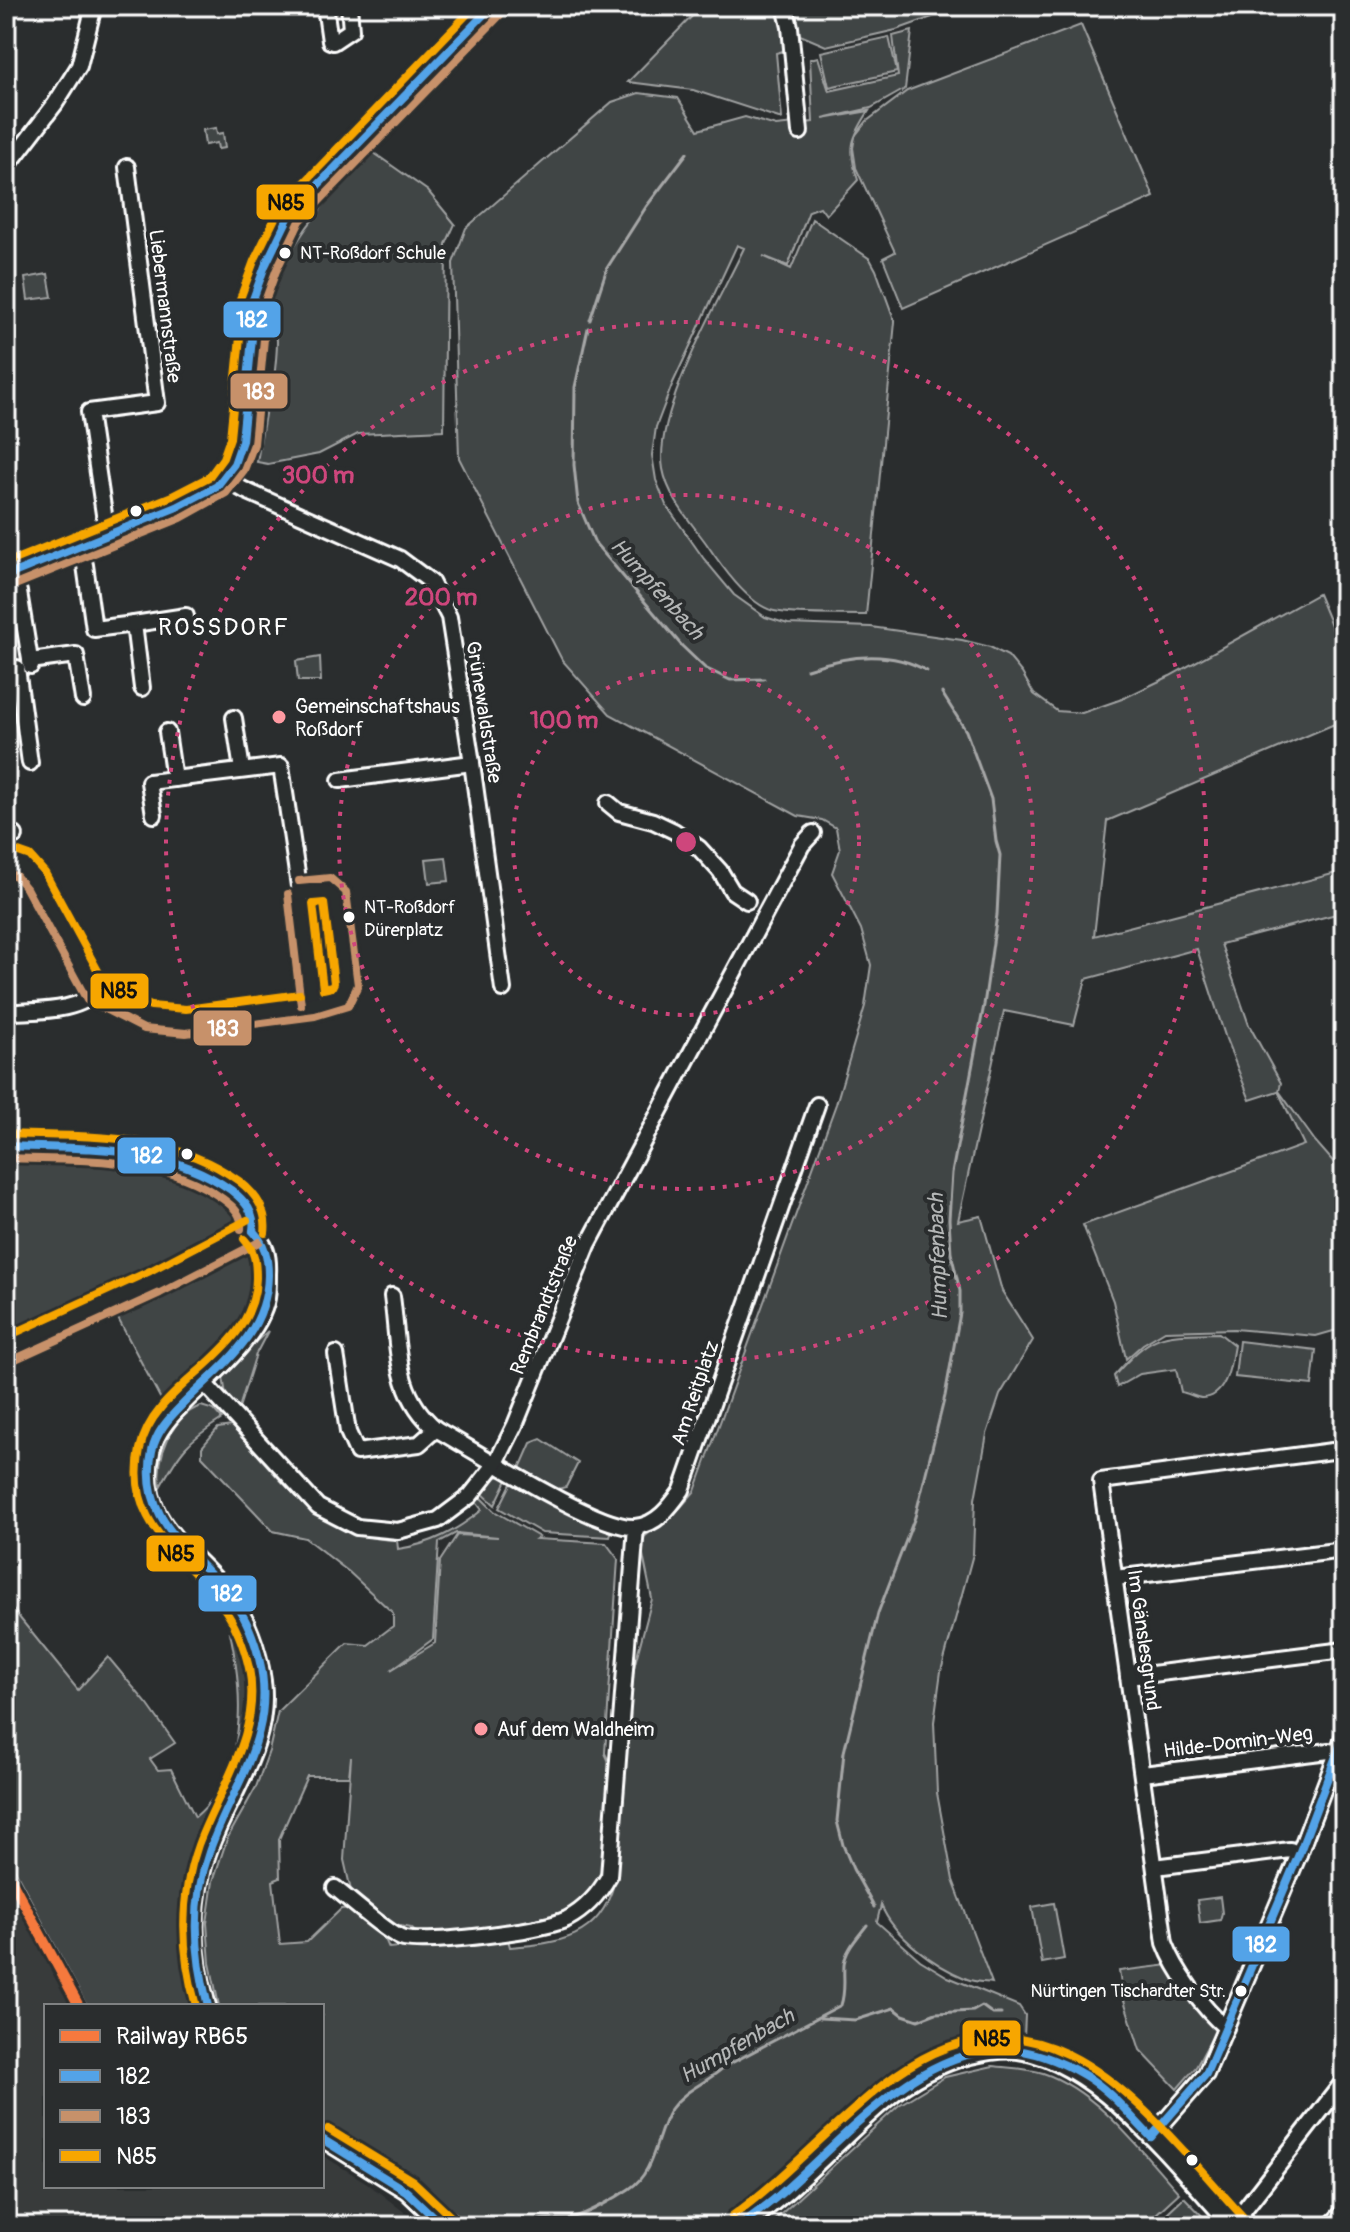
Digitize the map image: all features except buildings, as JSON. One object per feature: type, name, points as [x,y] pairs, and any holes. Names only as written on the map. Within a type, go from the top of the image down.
[{"type":"street","points":[[6,168],[55,104],[79,66],[94,6]]},
{"type":"street","points":[[325,6],[332,42],[351,30],[349,6]]},
{"type":"street","points":[[83,699],[76,655],[30,663],[19,592],[9,575],[192,501],[217,486],[234,464],[242,441],[252,338],[252,302],[290,214],[492,6]]},
{"type":"street","points":[[785,6],[790,27],[800,132]]},
{"type":"street","name":"Liebermannstraße","points":[[110,534],[89,412],[157,403],[127,167]]},
{"type":"street","name":"Grünewaldstraße","points":[[223,478],[400,559],[431,582],[449,617],[503,989]]},
{"type":"street","points":[[80,546],[94,629],[186,616]]},
{"type":"street","points":[[134,624],[142,688]]},
{"type":"street","points":[[6,669],[17,668],[30,763]]},
{"type":"street","points":[[234,718],[242,770]]},
{"type":"street","points":[[167,732],[174,779]]},
{"type":"street","points":[[340,780],[472,763]]},
{"type":"street","points":[[154,815],[149,782],[281,766],[313,1004]]},
{"type":"street","points":[[608,803],[619,812],[664,826],[699,848],[720,871],[732,891],[747,901]]},
{"type":"street","name":"Rembrandtstraße","points":[[204,1383],[318,1507],[357,1527],[398,1531],[438,1520],[470,1496],[496,1463],[529,1394],[588,1245],[802,845],[813,833]]},
{"type":"street","points":[[6,860],[23,866],[36,881],[95,991],[148,1018],[167,1021],[313,1004],[340,997],[346,985],[334,894],[324,890],[300,893]]},
{"type":"street","points":[[6,1013],[75,1005],[87,1001],[95,991]]},
{"type":"street","name":"Am Reitplatz","points":[[636,1527],[656,1520],[682,1490],[817,1105]]},
{"type":"street","points":[[6,1146],[126,1152],[186,1163],[215,1177],[240,1197],[254,1217],[253,1231],[266,1247],[267,1299],[254,1328],[178,1408],[155,1439],[149,1465],[150,1492],[159,1518],[175,1540],[236,1605],[255,1646],[263,1682],[264,1701],[257,1747],[247,1774],[210,1847],[199,1885],[196,1950],[208,2004]]},
{"type":"street","points":[[6,1350],[155,1282],[253,1231]]},
{"type":"street","points":[[335,1888],[401,1939],[432,1940],[550,1926],[569,1918],[600,1892],[609,1876],[636,1527],[596,1518],[436,1429],[423,1418],[410,1400],[402,1377],[392,1296]]},
{"type":"street","points":[[336,1354],[348,1432],[357,1452],[419,1444],[436,1429]]},
{"type":"street","name":"Im Gänslesgrund","points":[[1226,2028],[1214,2018],[1172,1961],[1165,1943],[1101,1481],[1332,1451],[1344,1453]]},
{"type":"street","points":[[1115,1578],[1344,1550]]},
{"type":"street","points":[[1128,1677],[1344,1650]]},
{"type":"street","points":[[1151,2137],[1206,2074],[1299,1854],[1344,1735]]},
{"type":"street","name":"Hilde-Domin-Weg","points":[[1143,1774],[1329,1751],[1339,1754]]},
{"type":"street","points":[[1155,1867],[1290,1850],[1299,1854]]},
{"type":"street","points":[[739,2226],[788,2189],[887,2096],[949,2059],[986,2051],[1025,2050],[1070,2067],[1103,2090],[1234,2225],[1344,2081]]},
{"type":"street","points":[[324,2140],[406,2191],[443,2226]]},
{"type":"street","points":[[1330,2226],[1344,2211]]},
{"type":"shaded area","points":[[702,6],[780,6],[790,49],[776,53],[782,119],[693,90],[628,82]]},
{"type":"shaded area","points":[[792,6],[963,6],[896,30],[826,46],[800,35]]},
{"type":"shaded area","points":[[1081,25],[1154,197],[903,308],[883,258],[895,252],[856,168],[855,136],[867,121],[907,91]]},
{"type":"shaded area","points":[[912,31],[905,89],[871,108],[823,119],[869,111],[853,143],[858,180],[826,215],[820,207],[809,211],[788,266],[763,256],[791,269],[812,219],[870,259],[895,322],[866,615],[784,613],[754,601],[719,562],[680,508],[666,479],[663,446],[668,418],[690,357],[744,248],[737,245],[672,385],[656,427],[652,455],[656,480],[666,505],[704,559],[734,595],[765,617],[788,624],[871,627],[990,647],[1008,656],[1034,694],[1057,711],[1082,713],[1122,699],[1318,594],[1344,656],[1344,720],[1107,821],[1094,936],[1344,871],[1344,912],[1221,944],[1249,1025],[1281,1083],[1279,1091],[1315,1141],[1344,1174],[1344,1328],[1316,1336],[1234,1329],[1165,1331],[1126,1359],[1113,1301],[1083,1225],[1304,1145],[1278,1091],[1250,1100],[1226,1039],[1197,949],[1086,979],[1074,1025],[1004,1011],[958,1221],[981,1216],[1002,1291],[1033,1340],[1000,1395],[987,1434],[975,1499],[973,1554],[941,1671],[934,1722],[937,1793],[953,1880],[992,1983],[967,1979],[929,1958],[895,1928],[881,1905],[877,1922],[920,1960],[948,1977],[1019,2006],[1025,2015],[1024,2038],[1001,2037],[968,2042],[932,2053],[890,2079],[810,2153],[718,2226],[466,2226],[456,2213],[324,2127],[324,2004],[219,2004],[210,1963],[207,1923],[213,1881],[227,1839],[256,1787],[269,1751],[278,1711],[347,1643],[368,1645],[393,1626],[393,1613],[349,1572],[305,1538],[273,1531],[202,1456],[202,1447],[218,1428],[232,1426],[285,1485],[324,1518],[345,1530],[397,1540],[398,1549],[433,1540],[463,1524],[482,1510],[476,1502],[480,1497],[494,1511],[539,1537],[536,1539],[606,1543],[618,1559],[605,1753],[610,1764],[602,1881],[577,1907],[548,1920],[421,1937],[411,1928],[388,1924],[352,1895],[344,1860],[351,1757],[349,1776],[307,1776],[279,1839],[280,1878],[273,1881],[280,1944],[307,1942],[341,1909],[365,1915],[381,1932],[389,1948],[507,1936],[510,1947],[560,1940],[587,1927],[607,1902],[614,1884],[621,1743],[632,1675],[652,1599],[642,1550],[643,1538],[680,1508],[695,1491],[836,1104],[865,1006],[871,965],[861,929],[832,873],[840,850],[836,828],[822,820],[798,816],[610,714],[562,660],[459,458],[453,263],[466,228],[612,102],[639,93],[678,98],[698,130],[745,117],[776,126],[813,122],[810,59],[818,57],[829,91],[898,76],[893,36]],"holes":[[[456,1533],[498,1537],[457,1535],[440,1561],[435,1643],[391,1670],[433,1639],[439,1542]]]},
{"type":"shaded area","points":[[889,37],[897,72],[829,87],[821,52]]},
{"type":"shaded area","points":[[216,128],[217,134],[223,133],[225,148],[218,149],[217,143],[205,145],[203,130]]},
{"type":"shaded area","points":[[374,153],[428,191],[455,224],[446,244],[444,430],[358,434],[319,454],[268,464],[257,462],[266,408],[271,404],[276,365],[277,341],[270,318],[280,274],[323,206]]},
{"type":"shaded area","points":[[48,274],[52,297],[28,300],[25,278]]},
{"type":"shaded area","points":[[320,657],[321,681],[298,681],[296,661]]},
{"type":"shaded area","points":[[446,857],[449,881],[429,883],[426,859]]},
{"type":"shaded area","points":[[6,1159],[62,1164],[122,1164],[173,1173],[219,1194],[238,1211],[240,1228],[238,1232],[168,1269],[6,1341]]},
{"type":"shaded area","points":[[244,1246],[256,1255],[258,1270],[236,1331],[226,1348],[165,1407],[114,1311]]},
{"type":"shaded area","points":[[268,1331],[256,1354],[239,1408],[226,1395],[223,1377],[245,1351]]},
{"type":"shaded area","points":[[1219,1333],[1234,1345],[1226,1379],[1217,1393],[1210,1397],[1201,1398],[1181,1392],[1176,1369],[1140,1374],[1117,1387],[1114,1376],[1149,1343],[1171,1335]]},
{"type":"shaded area","points":[[1239,1341],[1316,1350],[1312,1385],[1235,1377]]},
{"type":"shaded area","points":[[201,1406],[214,1410],[222,1419],[185,1448],[160,1487],[160,1464],[168,1439],[181,1419]]},
{"type":"shaded area","points":[[541,1439],[578,1463],[566,1487],[558,1489],[520,1468],[531,1443]]},
{"type":"shaded area","points":[[496,1477],[508,1478],[495,1505],[483,1494]]},
{"type":"shaded area","points":[[513,1480],[593,1524],[612,1530],[610,1537],[542,1533],[499,1508]]},
{"type":"shaded area","points":[[6,1601],[78,1690],[108,1657],[175,1743],[150,1759],[158,1770],[171,1769],[195,1817],[214,1797],[227,1773],[235,1748],[239,1692],[225,1611],[246,1662],[252,1707],[244,1751],[196,1850],[186,1884],[184,1937],[197,2004],[86,2004],[7,1855]]},
{"type":"shaded area","points":[[6,1878],[74,2004],[44,2004],[44,2188],[324,2188],[324,2156],[367,2183],[422,2226],[6,2226]]},
{"type":"shaded area","points":[[1220,1897],[1220,1920],[1200,1923],[1197,1900]]},
{"type":"shaded area","points":[[1054,1903],[1064,1959],[1042,1963],[1032,1907]]},
{"type":"shaded area","points":[[1169,1965],[1216,2030],[1196,2067],[1177,2089],[1140,2050],[1123,1997],[1119,1971]]},
{"type":"shaded area","points":[[993,2066],[1043,2073],[1082,2093],[1134,2141],[1179,2193],[1143,2226],[768,2226],[899,2105],[945,2077]]},
{"type":"shaded area","points":[[1184,2197],[1212,2226],[1153,2226]]},
{"type":"waterway","name":"Humpfenbach","points":[[590,320],[607,268],[646,207],[687,153]]},
{"type":"waterway","name":"Humpfenbach","points":[[588,328],[575,387],[574,465],[578,503],[595,543],[682,646],[705,668],[730,680],[764,679]]},
{"type":"waterway","name":"Humpfenbach","points":[[807,669],[837,660],[868,656],[898,659],[927,671]]},
{"type":"waterway","name":"Humpfenbach","points":[[874,1907],[853,1869],[837,1821],[844,1752],[878,1613],[915,1517],[945,1396],[960,1313],[960,1291],[951,1253],[949,1219],[952,1173],[984,1005],[997,915],[1000,855],[991,799],[966,731],[942,693]]},
{"type":"waterway","name":"Humpfenbach","points":[[526,2226],[544,2219],[580,2215],[629,2189],[645,2173],[666,2119],[683,2096],[724,2067],[841,2005],[845,1959],[867,1925]]},
{"type":"waterway","points":[[820,2018],[856,2020],[894,2008],[918,2020],[936,2013],[973,2011],[982,2006],[993,2014],[1001,2014]]},
{"type":"rail line","name":"RB65","points":[[6,1870],[78,2004]]},
{"type":"transit line","name":"N85","points":[[6,563],[172,496],[209,477],[223,458],[230,438],[240,337],[240,299],[254,261],[280,208],[475,6]]},
{"type":"transit line","name":"182","points":[[6,576],[177,507],[217,486],[234,464],[242,441],[252,338],[252,302],[290,214],[492,6]]},
{"type":"transit line","name":"183","points":[[10,587],[181,518],[226,493],[244,470],[254,444],[264,339],[264,304],[300,221],[501,14]]},
{"type":"transit line","name":"N85","points":[[10,849],[30,856],[45,873],[104,982],[130,997],[151,1006],[186,1009],[300,994]]},
{"type":"transit line","name":"183","points":[[6,873],[16,876],[26,888],[87,1000],[144,1029],[186,1033],[315,1016],[348,1006],[358,985],[346,892],[330,878],[299,881]]},
{"type":"transit line","name":"183","points":[[288,894],[301,1005]]},
{"type":"transit line","name":"N85","points":[[324,903],[334,983],[332,987],[323,989],[313,904],[324,903]]},
{"type":"transit line","name":"N85","points":[[6,1134],[127,1140],[185,1153],[212,1165],[251,1191],[263,1210],[265,1233]]},
{"type":"transit line","name":"182","points":[[6,1146],[123,1152],[179,1164],[206,1175],[236,1194],[251,1213],[253,1231]]},
{"type":"transit line","name":"183","points":[[6,1158],[91,1160],[173,1174],[199,1184],[227,1202],[239,1215],[241,1229]]},
{"type":"transit line","name":"N85","points":[[6,1337],[150,1271],[247,1220]]},
{"type":"transit line","name":"182","points":[[208,2004],[197,1948],[199,1890],[209,1852],[258,1735],[263,1711],[263,1686],[257,1649],[243,1615],[170,1531],[153,1496],[150,1475],[152,1451],[163,1427],[239,1348],[259,1316],[266,1297],[268,1268],[263,1246],[253,1231]]},
{"type":"transit line","name":"N85","points":[[196,2004],[185,1946],[188,1885],[198,1845],[244,1737],[250,1715],[249,1668],[228,1614],[149,1519],[137,1476],[140,1449],[149,1425],[164,1404],[223,1349],[251,1305],[256,1267],[253,1252],[244,1239]]},
{"type":"transit line","name":"183","points":[[11,1361],[160,1293],[259,1242]]},
{"type":"transit line","name":"182","points":[[1151,2137],[1206,2074],[1299,1854],[1344,1735]]},
{"type":"transit line","name":"N85","points":[[732,2216],[772,2185],[884,2084],[941,2050],[993,2038],[1041,2044],[1086,2064],[1128,2095],[1244,2218]]},
{"type":"transit line","name":"182","points":[[739,2226],[778,2196],[899,2089],[955,2059],[985,2051],[1024,2051],[1073,2069],[1102,2088],[1151,2137]]},
{"type":"transit line","name":"N85","points":[[328,2129],[413,2181],[451,2217]]},
{"type":"transit line","name":"182","points":[[324,2140],[406,2191],[443,2226]]},
{"type":"place","name":"NT-Roßdorf Schule","points":[[285,253]]},
{"type":"place","name":"Gemeinschaftshaus Roßdorf","points":[[279,717]]},
{"type":"place","name":"NT-Roßdorf Dürerplatz","points":[[349,917]]},
{"type":"place","name":"Auf dem Waldheim","points":[[481,1729]]},
{"type":"place","name":"Nürtingen Tischardter Str.","points":[[1241,1991]]},
{"type":"district","name":"ROSSDORF","points":[[224,627]]}]
